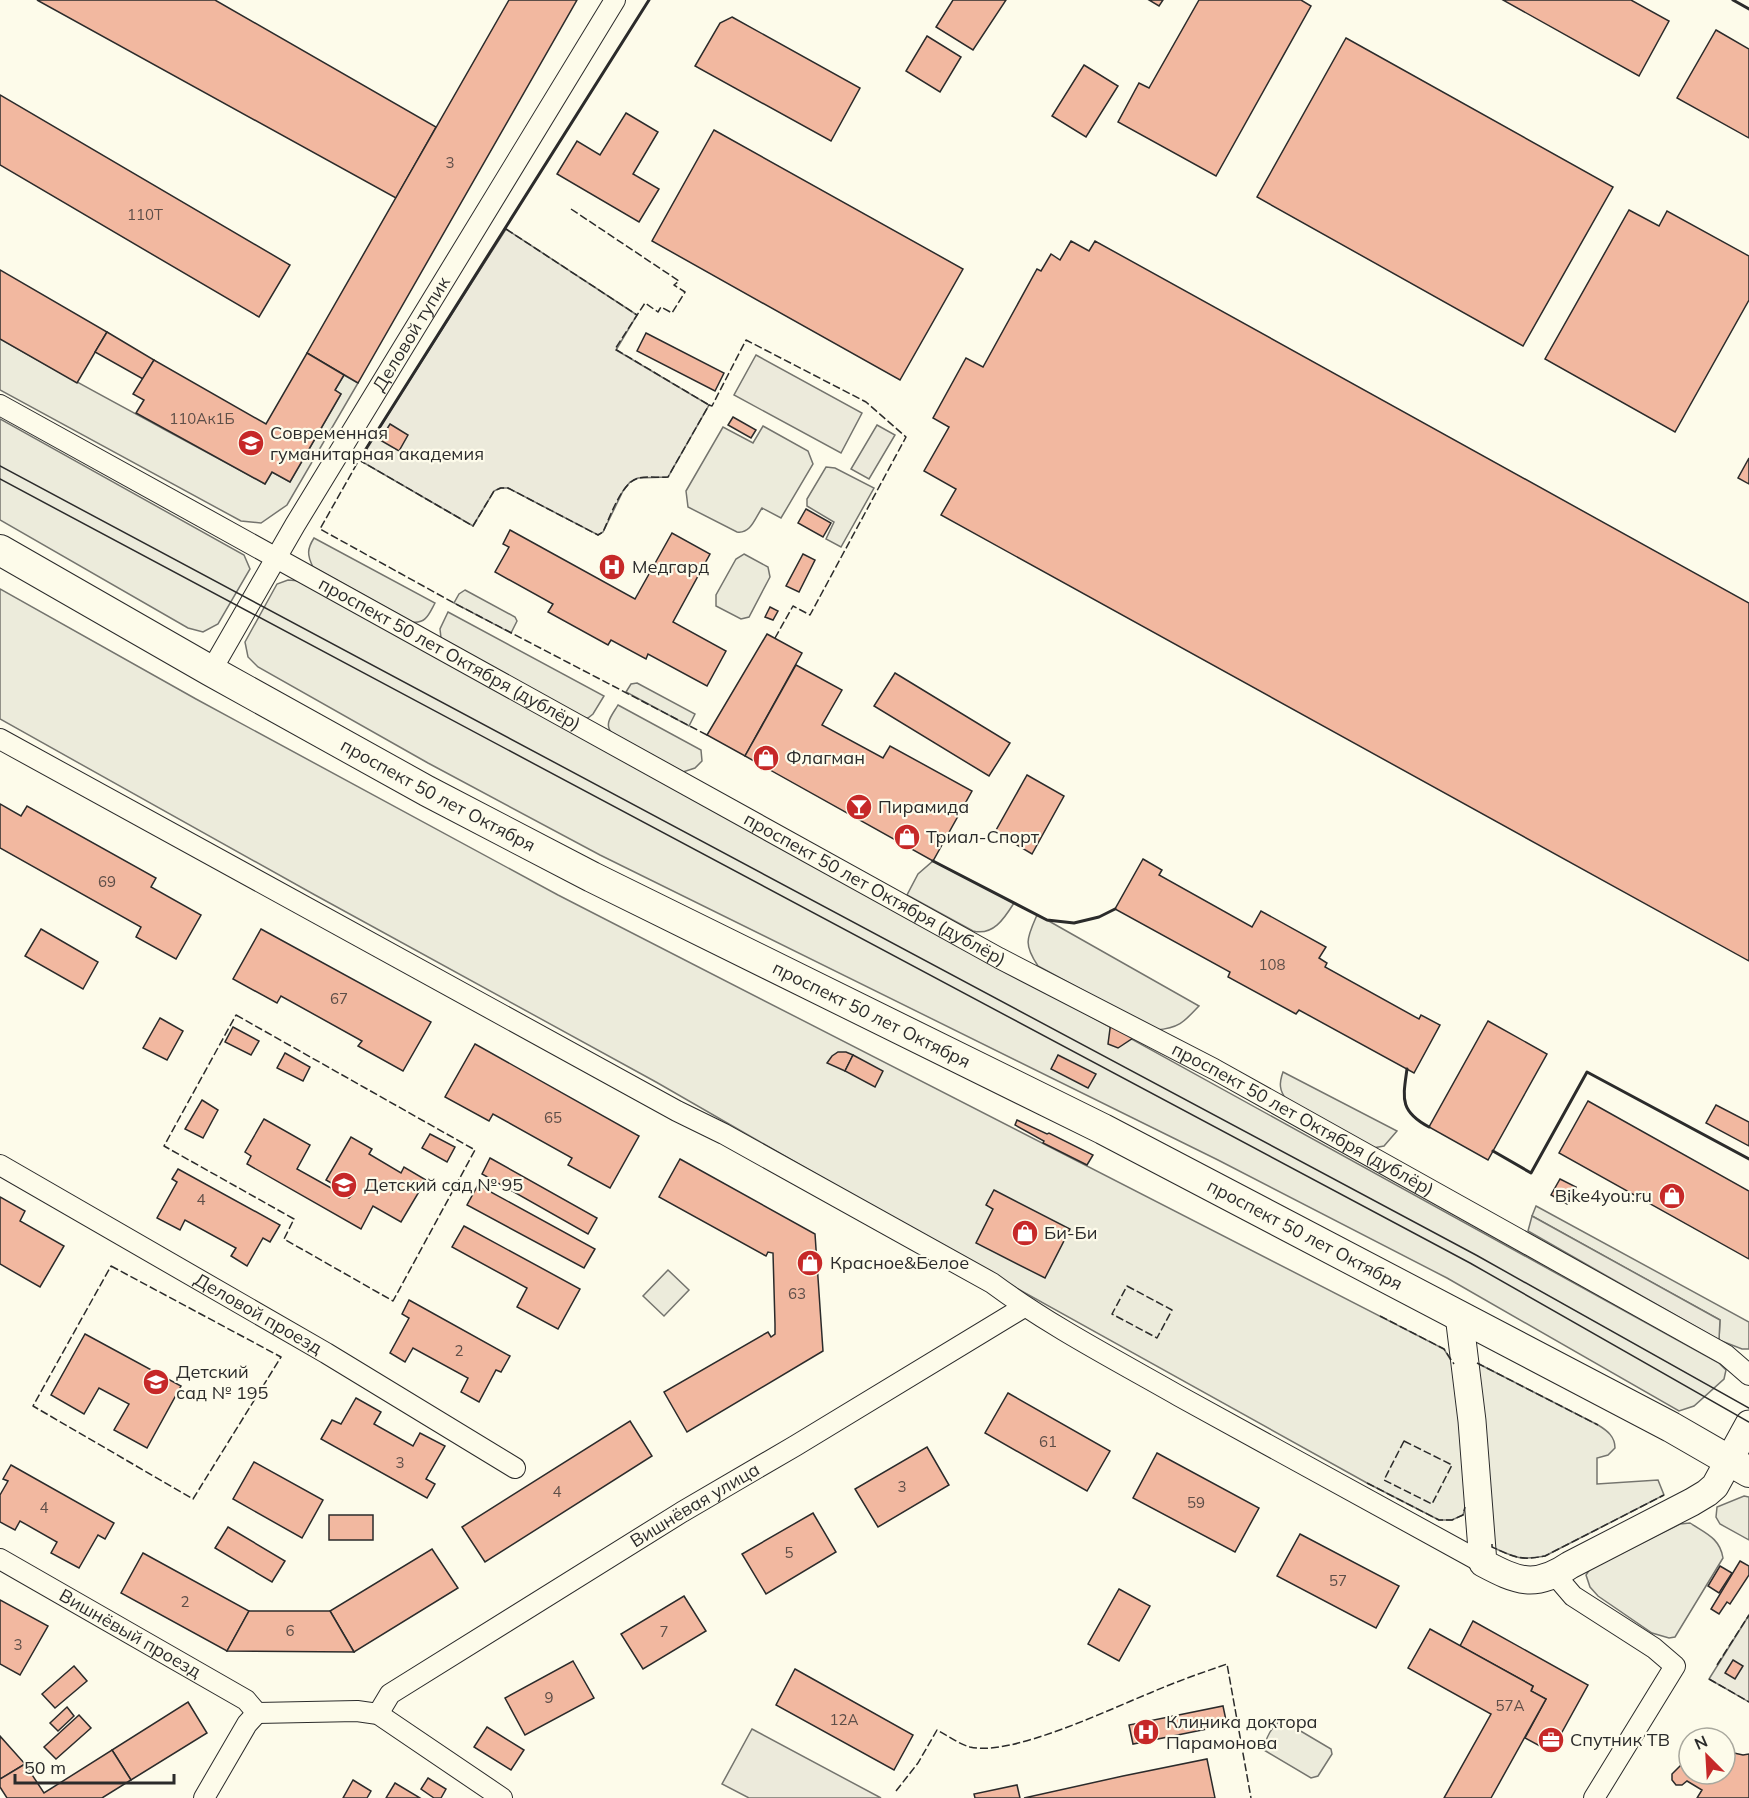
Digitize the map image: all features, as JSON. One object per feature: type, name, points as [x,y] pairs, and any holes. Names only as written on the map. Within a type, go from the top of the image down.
[{"type":"main road","name":"проспект 50 лет Октября","points":[[0,550],[427,791],[592,877],[1103,1129],[1671,1427],[1739,1466]]},
{"type":"main road","points":[[1459,1315],[1472,1421],[1483,1563],[1504,1574],[1525,1581],[1555,1575],[1707,1493],[1739,1466],[1749,1424]]},
{"type":"street","name":"Деловой тупик","points":[[211,671],[276,557],[615,0]]},
{"type":"street","name":"проспект 50 лет Октября (дублёр)","points":[[0,405],[999,958],[1214,1069],[1726,1355],[1749,1375]]},
{"type":"street","points":[[0,739],[666,1105],[724,1134],[992,1283],[1024,1307],[1305,1466],[1483,1563]]},
{"type":"street","name":"Деловой проезд","points":[[0,1165],[326,1353],[515,1468]]},
{"type":"street","name":"Вишнёвая улица","points":[[378,1714],[390,1694],[682,1512],[1024,1307]]},
{"type":"street","name":"Вишнёвый проезд","points":[[0,1559],[246,1700],[256,1713]]},
{"type":"street","points":[[1555,1575],[1572,1596],[1654,1648],[1675,1666],[1594,1798]]},
{"type":"street","points":[[204,1798],[247,1724],[256,1713],[357,1711],[378,1714],[502,1798]]},
{"type":"shaded area","points":[[506,229],[637,315],[616,350],[709,405],[668,477],[638,478],[630,482],[623,491],[603,532],[598,535],[508,488],[494,491],[473,526],[359,460]]},
{"type":"shaded area","points":[[0,339],[265,484],[272,472],[290,482],[341,394],[335,390],[344,375],[358,383],[287,505],[261,523],[241,521],[0,390]]},
{"type":"shaded area","points":[[756,355],[862,413],[841,453],[734,395]]},
{"type":"shaded area","points":[[0,419],[244,555],[250,569],[218,624],[203,632],[188,628],[0,520]]},
{"type":"shaded area","points":[[877,425],[895,435],[869,479],[851,469]]},
{"type":"shaded area","points":[[763,426],[808,451],[813,464],[781,518],[762,508],[749,528],[737,532],[688,507],[686,491],[723,427],[753,443]]},
{"type":"shaded area","points":[[826,467],[835,468],[874,488],[841,547],[826,539],[834,522],[807,506],[807,499]]},
{"type":"shaded area","points":[[314,538],[435,603],[429,614],[424,620],[412,622],[313,567],[309,552]]},
{"type":"shaded area","points":[[744,554],[768,567],[770,577],[749,617],[741,619],[716,606],[716,595],[736,559]]},
{"type":"shaded area","points":[[288,580],[301,581],[1719,1363],[1726,1370],[1724,1379],[1694,1406],[1679,1411],[1447,1278],[1218,1160],[600,855],[428,763],[258,667],[248,657],[245,642],[277,584]]},
{"type":"shaded area","points":[[0,589],[196,699],[558,895],[1444,1349],[1455,1367],[1466,1505],[1463,1515],[1452,1520],[1439,1520],[1367,1483],[948,1250],[656,1082],[0,719]]},
{"type":"shaded area","points":[[465,590],[515,617],[517,621],[511,633],[454,603],[459,594]]},
{"type":"shaded area","points":[[448,612],[604,696],[593,714],[588,718],[582,717],[441,638],[440,629]]},
{"type":"shaded area","points":[[637,683],[695,714],[689,726],[626,692],[631,684]]},
{"type":"shaded area","points":[[618,705],[701,750],[702,761],[695,768],[683,772],[612,733],[608,726]]},
{"type":"shaded area","points":[[933,861],[1014,903],[1002,920],[992,929],[973,931],[907,895],[918,874]]},
{"type":"shaded area","points":[[1037,915],[1199,1006],[1181,1023],[1170,1028],[1156,1030],[1038,966],[1028,946]]},
{"type":"shaded area","points":[[1283,1072],[1397,1131],[1384,1146],[1373,1148],[1287,1100],[1280,1087]]},
{"type":"shaded area","points":[[1536,1206],[1749,1322],[1749,1349],[1742,1349],[1719,1340],[1720,1320],[1532,1216]]},
{"type":"shaded area","points":[[1532,1216],[1720,1320],[1719,1340],[1528,1231]]},
{"type":"shaded area","points":[[668,1270],[689,1290],[664,1316],[643,1296]]},
{"type":"shaded area","points":[[1477,1363],[1608,1432],[1614,1441],[1615,1448],[1608,1455],[1597,1458],[1597,1484],[1658,1480],[1664,1495],[1545,1556],[1517,1557],[1492,1547]]},
{"type":"shaded area","points":[[1744,1496],[1749,1497],[1749,1540],[1720,1524],[1716,1517],[1717,1507]]},
{"type":"shaded area","points":[[1690,1523],[1715,1541],[1723,1558],[1675,1637],[1669,1638],[1652,1633],[1598,1596],[1590,1587],[1586,1575],[1590,1569],[1680,1524]]},
{"type":"shaded area","points":[[1749,1615],[1749,1702],[1709,1679]]},
{"type":"shaded area","points":[[1282,1720],[1331,1749],[1332,1754],[1318,1776],[1311,1778],[1264,1750],[1270,1733]]},
{"type":"shaded area","points":[[752,1729],[881,1798],[749,1798],[722,1784]]},
{"type":"building","points":[[37,0],[215,0],[436,127],[396,198]]},
{"type":"building","points":[[509,0],[577,0],[358,383],[307,353]]},
{"type":"building","points":[[953,0],[1006,0],[973,50],[936,27]]},
{"type":"building","points":[[1149,0],[1163,0],[1159,6]]},
{"type":"building","points":[[1199,0],[1301,0],[1311,6],[1216,176],[1118,122],[1139,83],[1149,88]]},
{"type":"building","points":[[1503,0],[1631,0],[1669,21],[1639,76]]},
{"type":"building","points":[[732,17],[860,88],[831,141],[695,66],[720,23]]},
{"type":"building","points":[[1716,30],[1749,49],[1749,138],[1677,98]]},
{"type":"building","points":[[927,36],[961,57],[940,92],[906,71]]},
{"type":"building","points":[[1346,38],[1613,187],[1523,346],[1257,197]]},
{"type":"building","points":[[1084,65],[1118,86],[1086,137],[1052,116]]},
{"type":"building","points":[[0,95],[290,265],[259,317],[0,165]]},
{"type":"building","points":[[626,113],[658,132],[633,174],[659,189],[639,222],[557,174],[577,141],[600,155]]},
{"type":"building","points":[[714,130],[963,269],[900,380],[652,241]]},
{"type":"building","points":[[1629,210],[1659,226],[1667,211],[1749,256],[1749,300],[1675,432],[1545,359]]},
{"type":"building","points":[[1071,241],[1089,251],[1095,241],[1749,603],[1749,961],[941,515],[956,489],[924,471],[949,427],[933,418],[966,358],[983,367],[1037,269],[1041,271],[1051,254],[1060,260]]},
{"type":"building","points":[[0,270],[107,332],[77,383],[0,339]]},
{"type":"building","points":[[107,332],[154,360],[143,379],[95,352]]},
{"type":"building","points":[[646,333],[724,373],[715,391],[637,351]]},
{"type":"building","name":"Современная гуманитарная академия","points":[[307,353],[344,375],[335,390],[341,394],[290,482],[272,472],[265,484],[136,413],[144,400],[133,394],[154,360],[266,424]]},
{"type":"building","points":[[733,417],[756,430],[751,438],[728,425]]},
{"type":"building","points":[[390,424],[408,435],[399,451],[380,440]]},
{"type":"building","points":[[1749,458],[1749,484],[1738,478]]},
{"type":"building","points":[[806,509],[831,523],[823,537],[798,523]]},
{"type":"building","points":[[510,530],[635,599],[672,533],[710,554],[673,622],[726,651],[707,686],[648,654],[646,659],[611,640],[608,645],[548,612],[553,604],[495,572],[509,547],[503,544]]},
{"type":"building","points":[[803,554],[815,560],[799,592],[786,586]]},
{"type":"building","points":[[770,607],[778,611],[773,620],[765,617]]},
{"type":"building","points":[[767,634],[802,653],[745,756],[707,735]]},
{"type":"building","points":[[796,665],[842,690],[822,725],[883,758],[890,746],[972,791],[933,861],[745,756]]},
{"type":"building","points":[[895,673],[1010,743],[989,776],[874,706]]},
{"type":"building","points":[[1027,775],[1064,796],[1032,854],[995,832]]},
{"type":"building","points":[[0,804],[21,816],[27,806],[156,878],[151,887],[201,915],[176,959],[136,937],[141,927],[0,848]]},
{"type":"building","points":[[1143,859],[1162,870],[1159,875],[1252,927],[1261,911],[1326,947],[1319,958],[1327,963],[1325,967],[1419,1019],[1421,1015],[1440,1025],[1414,1073],[1299,1010],[1296,1014],[1228,977],[1230,972],[1115,909]]},
{"type":"building","points":[[41,929],[98,962],[83,989],[25,956]]},
{"type":"building","points":[[261,929],[431,1022],[403,1071],[358,1046],[362,1041],[281,996],[277,1003],[233,979]]},
{"type":"building","points":[[160,1018],[183,1031],[167,1060],[143,1048]]},
{"type":"building","points":[[1111,1021],[1139,1034],[1118,1048],[1108,1044]]},
{"type":"building","points":[[1488,1021],[1547,1054],[1488,1160],[1429,1127]]},
{"type":"building","points":[[233,1027],[259,1041],[251,1055],[225,1042]]},
{"type":"building","points":[[475,1044],[639,1136],[610,1188],[568,1165],[572,1158],[493,1114],[489,1121],[445,1097]]},
{"type":"building","points":[[838,1052],[853,1055],[845,1071],[827,1063]]},
{"type":"building","points":[[285,1053],[310,1067],[303,1081],[277,1068]]},
{"type":"building","points":[[853,1055],[883,1071],[875,1087],[845,1071]]},
{"type":"building","points":[[1058,1055],[1096,1074],[1088,1088],[1051,1069]]},
{"type":"building","points":[[202,1100],[218,1110],[203,1138],[185,1129]]},
{"type":"building","points":[[1588,1101],[1749,1191],[1749,1259],[1559,1153]]},
{"type":"building","points":[[1716,1105],[1749,1122],[1749,1146],[1706,1123]]},
{"type":"building","points":[[264,1119],[310,1145],[297,1169],[349,1198],[352,1195],[326,1180],[351,1137],[372,1149],[369,1154],[401,1173],[404,1167],[426,1180],[401,1222],[373,1206],[361,1229],[247,1164],[251,1156],[245,1152]]},
{"type":"building","points":[[1017,1120],[1093,1155],[1087,1165],[1043,1143],[1044,1141],[1015,1125]]},
{"type":"building","points":[[430,1134],[455,1147],[447,1162],[422,1148]]},
{"type":"building","points":[[490,1158],[597,1218],[588,1234],[482,1174]]},
{"type":"building","points":[[680,1159],[815,1234],[823,1351],[687,1432],[664,1392],[768,1332],[771,1337],[775,1334],[775,1324],[773,1253],[768,1252],[766,1256],[659,1197]]},
{"type":"building","points":[[178,1169],[280,1225],[270,1242],[263,1238],[247,1266],[231,1256],[236,1248],[185,1220],[180,1230],[157,1218],[177,1182],[172,1179]]},
{"type":"building","points":[[1560,1179],[1576,1187],[1567,1204],[1551,1195]]},
{"type":"building","points":[[478,1185],[595,1249],[584,1268],[467,1205]]},
{"type":"building","name":"Би-Би","points":[[994,1190],[1070,1229],[1045,1278],[976,1243],[993,1209],[986,1205]]},
{"type":"building","points":[[0,1197],[25,1211],[20,1221],[64,1246],[40,1287],[0,1264]]},
{"type":"building","points":[[464,1226],[580,1289],[558,1329],[517,1307],[527,1288],[452,1247]]},
{"type":"building","points":[[409,1300],[510,1356],[501,1372],[496,1370],[479,1402],[461,1392],[468,1378],[413,1348],[405,1362],[390,1353],[409,1318],[402,1314]]},
{"type":"building","points":[[85,1334],[181,1386],[147,1448],[114,1430],[129,1404],[99,1388],[84,1414],[51,1395]]},
{"type":"building","points":[[1008,1393],[1110,1451],[1087,1491],[985,1433]]},
{"type":"building","points":[[356,1398],[381,1412],[374,1424],[413,1446],[420,1433],[445,1446],[426,1479],[435,1484],[427,1498],[321,1439],[332,1420],[341,1424]]},
{"type":"building","points":[[630,1421],[652,1456],[485,1562],[462,1527]]},
{"type":"building","points":[[927,1447],[949,1485],[878,1527],[855,1489]]},
{"type":"building","points":[[1157,1453],[1259,1508],[1235,1552],[1133,1498]]},
{"type":"building","points":[[254,1462],[323,1500],[302,1538],[233,1499]]},
{"type":"building","points":[[11,1465],[114,1523],[105,1539],[98,1535],[79,1568],[51,1553],[57,1542],[20,1521],[15,1530],[0,1522],[0,1495],[8,1481],[3,1479]]},
{"type":"building","points":[[813,1513],[836,1552],[766,1594],[742,1554]]},
{"type":"building","points":[[329,1515],[373,1515],[373,1540],[329,1540]]},
{"type":"building","points":[[228,1527],[285,1561],[272,1582],[215,1548]]},
{"type":"building","points":[[1300,1534],[1399,1586],[1376,1628],[1277,1576]]},
{"type":"building","points":[[432,1549],[458,1588],[354,1652],[330,1611]]},
{"type":"building","points":[[143,1553],[249,1611],[227,1651],[121,1593]]},
{"type":"building","points":[[1740,1561],[1749,1566],[1749,1575],[1730,1604],[1727,1602],[1719,1614],[1711,1609]]},
{"type":"building","points":[[1720,1566],[1732,1573],[1719,1593],[1708,1586]]},
{"type":"building","points":[[1119,1589],[1150,1606],[1119,1661],[1088,1644]]},
{"type":"building","points":[[684,1596],[706,1631],[643,1669],[621,1634]]},
{"type":"building","points":[[0,1600],[48,1626],[20,1675],[0,1664]]},
{"type":"building","points":[[249,1611],[330,1611],[354,1652],[227,1651]]},
{"type":"building","points":[[1473,1621],[1588,1685],[1551,1752],[1525,1738],[1546,1699],[1531,1691],[1533,1686],[1460,1646]]},
{"type":"building","points":[[1430,1629],[1533,1686],[1531,1691],[1546,1699],[1491,1798],[1444,1798],[1491,1714],[1408,1668]]},
{"type":"building","points":[[1733,1660],[1743,1666],[1735,1679],[1725,1673]]},
{"type":"building","points":[[573,1661],[594,1698],[525,1735],[505,1698]]},
{"type":"building","points":[[74,1666],[87,1681],[55,1708],[42,1694]]},
{"type":"building","points":[[795,1669],[913,1735],[894,1770],[776,1705]]},
{"type":"building","points":[[188,1702],[207,1733],[131,1780],[112,1750]]},
{"type":"building","points":[[1223,1706],[1227,1725],[1133,1744],[1129,1725]]},
{"type":"building","points":[[67,1707],[74,1716],[58,1731],[50,1723]]},
{"type":"building","points":[[79,1715],[91,1728],[56,1759],[44,1747]]},
{"type":"building","points":[[487,1727],[524,1750],[511,1770],[474,1747]]},
{"type":"building","points":[[0,1736],[25,1764],[0,1779]]},
{"type":"building","points":[[112,1750],[131,1780],[102,1798],[7,1798],[0,1787],[0,1779],[25,1764],[44,1793]]},
{"type":"building","points":[[1737,1754],[1749,1754],[1749,1798],[1697,1798],[1702,1790],[1695,1786],[1737,1786]]},
{"type":"building","points":[[1207,1759],[1215,1798],[1024,1798],[1123,1776]]},
{"type":"building","points":[[1677,1769],[1677,1785],[1672,1780],[1672,1774]]},
{"type":"building","points":[[428,1778],[446,1789],[441,1798],[434,1798],[421,1789]]},
{"type":"building","points":[[353,1780],[371,1791],[367,1798],[343,1798]]},
{"type":"building","points":[[395,1783],[420,1798],[386,1798]]},
{"type":"building","points":[[1017,1785],[1020,1798],[975,1798],[974,1794]]},
{"type":"tram line","points":[[0,466],[1476,1255],[1749,1408]]},
{"type":"tram line","points":[[0,479],[1470,1263],[1749,1422]]},
{"type":"fence","points":[[571,209],[679,281],[674,285],[685,292],[672,313],[661,307],[658,312],[645,303],[615,349],[709,405]]},
{"type":"fence","points":[[506,229],[637,315]]},
{"type":"fence","points":[[707,735],[454,603],[320,529],[359,460],[473,526],[494,491],[508,488],[598,535],[603,532],[622,492],[633,481],[642,477],[668,477],[709,405],[712,406],[746,340],[866,402],[906,437],[810,615],[793,606],[775,638]]},
{"type":"fence","points":[[236,1015],[475,1150],[393,1301],[284,1239],[294,1219],[164,1146],[236,1015]]},
{"type":"fence","points":[[111,1266],[281,1357],[193,1499],[33,1406],[111,1266]]},
{"type":"fence","points":[[1127,1286],[1172,1310],[1157,1338],[1112,1314],[1127,1286]]},
{"type":"fence","points":[[1380,1316],[1444,1349],[1454,1364]]},
{"type":"fence","points":[[1477,1363],[1598,1425]]},
{"type":"fence","points":[[1404,1441],[1452,1465],[1432,1504],[1384,1480],[1404,1441]]},
{"type":"fence","points":[[1367,1483],[1439,1520],[1452,1520],[1463,1515],[1465,1507]]},
{"type":"fence","points":[[1492,1544],[1492,1547],[1517,1557],[1545,1556],[1664,1495]]},
{"type":"fence","points":[[1717,1665],[1749,1615]]},
{"type":"fence","points":[[896,1791],[918,1763],[937,1730],[970,1747],[988,1748],[1010,1745],[1060,1730],[1227,1664],[1251,1798]]},
{"type":"fence","points":[[1709,1679],[1749,1702]]},
{"type":"wall","points":[[359,460],[649,0]]},
{"type":"wall","points":[[1733,0],[1749,9]]},
{"type":"wall","points":[[933,861],[1047,920],[1074,923],[1099,917],[1115,909]]},
{"type":"wall","points":[[1407,1069],[1405,1103],[1412,1115],[1429,1127]]},
{"type":"wall","points":[[1493,1151],[1531,1173],[1587,1072],[1749,1159]]},
{"type":"place","name":"Современная гуманитарная академия","points":[[251,443]]},
{"type":"place","name":"Медгард","points":[[612,567]]},
{"type":"place","name":"Флагман","points":[[766,758]]},
{"type":"place","name":"Пирамида","points":[[859,807]]},
{"type":"place","name":"Триал-Спорт","points":[[907,837]]},
{"type":"place","name":"Детский сад № 95","points":[[344,1185]]},
{"type":"place","name":"Bike4you.ru","points":[[1672,1196]]},
{"type":"place","name":"Би-Би","points":[[1025,1233]]},
{"type":"place","name":"Красное&Белое","points":[[810,1263]]},
{"type":"place","name":"Детский сад № 195","points":[[156,1382]]},
{"type":"place","name":"Клиника доктора Парамонова","points":[[1146,1732]]},
{"type":"place","name":"Спутник ТВ","points":[[1551,1740]]}]
